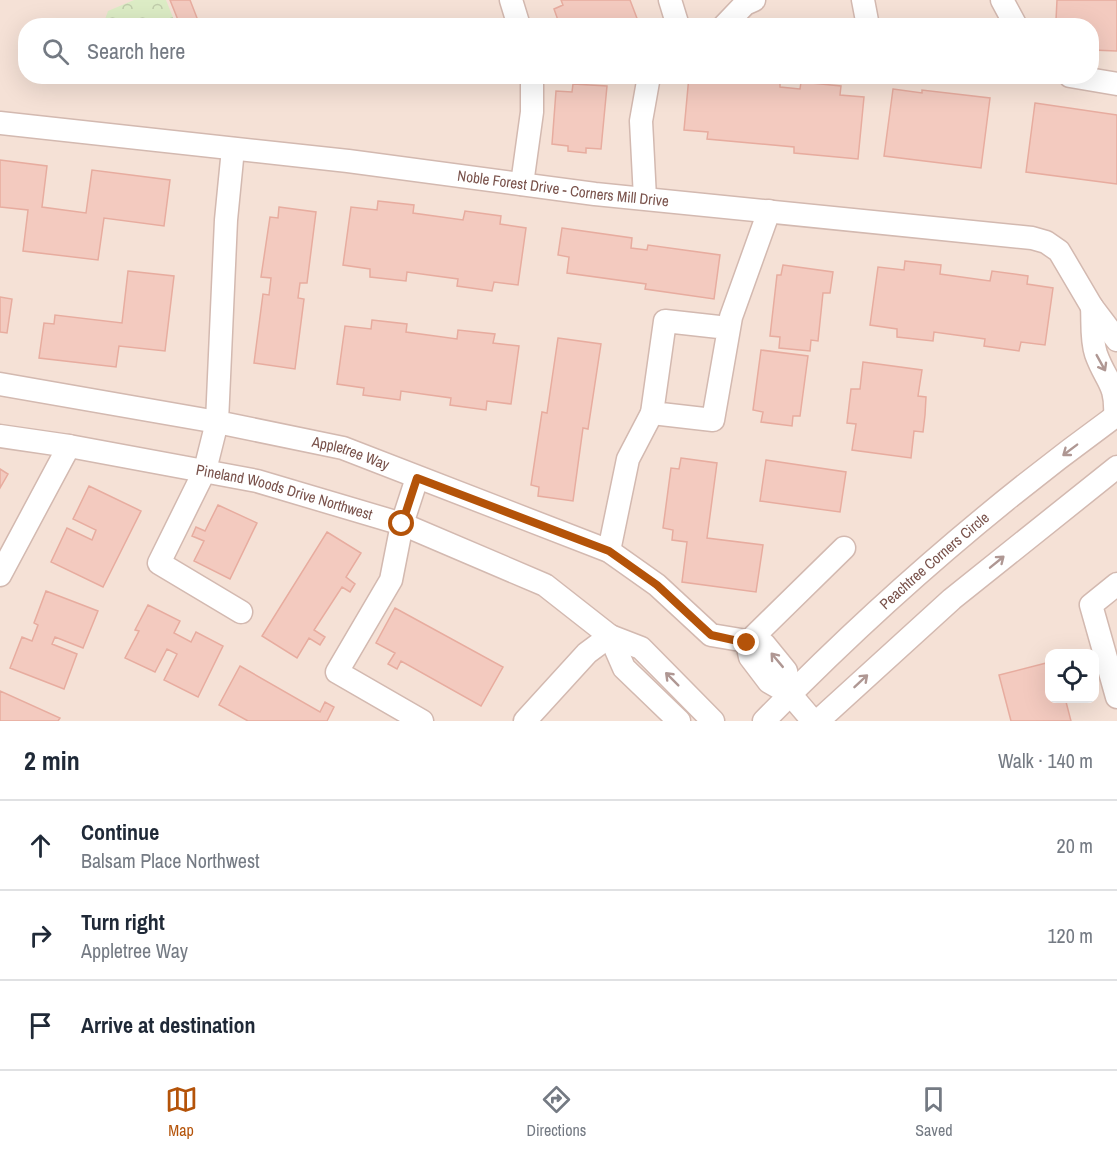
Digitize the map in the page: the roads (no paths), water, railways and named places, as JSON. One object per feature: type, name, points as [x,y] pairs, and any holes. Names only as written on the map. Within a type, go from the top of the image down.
[{"type":"street","points":[[510,0],[516,18]]},
{"type":"street","points":[[670,0],[676,18]]},
{"type":"street","points":[[732,18],[745,4],[754,0]]},
{"type":"street","points":[[863,0],[866,18]]},
{"type":"street","points":[[1002,0],[1012,18]]},
{"type":"street","points":[[1099,81],[1117,84]]},
{"type":"street","points":[[522,184],[532,112],[532,84]]},
{"type":"street","points":[[645,198],[641,121],[648,84]]},
{"type":"street","name":"Noble Forest Drive - Corners Mill Drive","points":[[0,123],[645,198],[1032,238],[1046,242],[1059,251],[1092,307],[1117,340]]},
{"type":"street","points":[[233,149],[226,220],[218,422],[205,470],[159,563],[241,612]]},
{"type":"street","points":[[652,413],[713,420],[728,328],[769,211]]},
{"type":"street","points":[[1092,307],[1093,343],[1097,356],[1113,384],[1116,416]]},
{"type":"street","points":[[609,551],[628,459],[652,413],[665,321],[728,328]]},
{"type":"street","name":"Appletree Way","points":[[0,384],[218,422],[343,448],[609,551],[657,585],[711,635],[747,643],[764,644],[786,671],[790,694],[813,721]]},
{"type":"street","name":"Peachtree Corners Circle","points":[[764,721],[841,643],[922,569],[1007,498],[1116,416]]},
{"type":"street","name":"Pineland Woods Drive Northwest","points":[[0,436],[69,446],[257,481],[402,524],[545,585],[610,636],[641,648],[713,721]]},
{"type":"street","points":[[0,575],[69,446]]},
{"type":"street","points":[[818,721],[952,599],[1117,467]]},
{"type":"street","points":[[417,478],[402,524],[391,580],[337,672],[422,721]]},
{"type":"street","points":[[747,643],[844,548]]},
{"type":"street","points":[[1117,584],[1091,605],[1117,697]]},
{"type":"street","points":[[525,721],[587,653],[610,636]]},
{"type":"street","name":"Pineland Woods Drive Northwest","points":[[610,636],[624,668],[679,721]]}]
